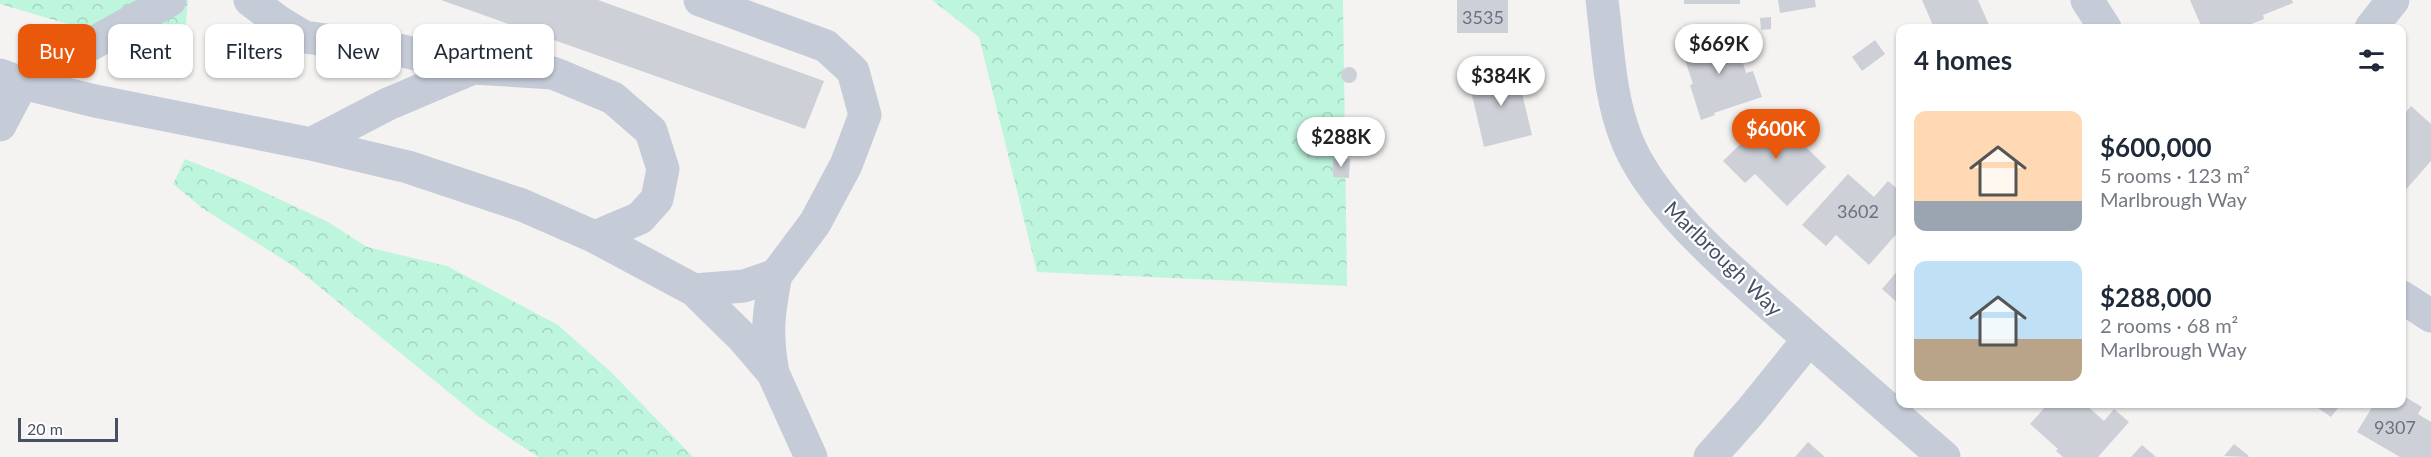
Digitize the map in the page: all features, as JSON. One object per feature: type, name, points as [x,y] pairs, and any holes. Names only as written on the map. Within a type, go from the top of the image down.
[{"type":"street","points":[[0,124],[11,79],[170,0]]},
{"type":"street","points":[[250,0],[304,37],[413,53]]},
{"type":"street","points":[[700,0],[826,46],[853,71],[865,115],[846,165],[815,223],[776,275],[769,312],[768,342],[773,373],[811,457]]},
{"type":"street","name":"Marlbrough Way","points":[[1602,0],[1615,104],[1626,140],[1645,175],[1668,207],[1744,282],[1944,457]]},
{"type":"street","points":[[2087,0],[2102,24]]},
{"type":"street","points":[[2375,24],[2393,0]]},
{"type":"street","points":[[554,73],[613,98],[651,131],[663,169],[657,199],[640,219],[595,237]]},
{"type":"street","points":[[311,144],[388,104],[449,78]]},
{"type":"street","points":[[11,79],[95,101],[311,144],[408,167],[522,205],[595,237],[694,290],[743,338],[773,373]]},
{"type":"street","points":[[694,290],[744,286],[776,275]]},
{"type":"street","points":[[2406,300],[2431,316]]},
{"type":"street","points":[[1710,457],[1809,339]]},
{"type":"green space","points":[[0,0],[188,0],[186,24],[108,24],[108,36],[96,32],[96,24],[68,24],[0,4]]},
{"type":"green space","points":[[932,0],[1343,0],[1347,286],[1037,272],[979,37]]},
{"type":"green space","points":[[185,159],[243,182],[328,222],[367,247],[447,266],[558,325],[612,373],[693,457],[538,457],[479,417],[295,267],[202,208],[173,184]]},
{"type":"building","points":[[441,0],[598,0],[824,81],[805,129],[554,40],[554,24],[509,24]]},
{"type":"building","points":[[1457,0],[1508,0],[1508,33],[1457,33]]},
{"type":"building","points":[[1684,0],[1740,0],[1740,4],[1684,4]]},
{"type":"building","points":[[1778,0],[1815,0],[1816,7],[1780,13]]},
{"type":"building","points":[[1922,0],[1978,0],[1989,24],[1932,24]]},
{"type":"building","points":[[2190,0],[2292,0],[2293,3],[2263,15],[2264,19],[2251,24],[2200,24]]},
{"type":"building","points":[[1771,17],[1771,29],[1761,30],[1760,18]]},
{"type":"building","points":[[1733,31],[1746,73],[1753,71],[1762,97],[1714,113],[1715,115],[1701,120],[1690,85],[1693,84],[1681,48]]},
{"type":"building","points":[[1875,40],[1885,54],[1862,71],[1852,57]]},
{"type":"building","points":[[1515,64],[1532,135],[1484,147],[1471,91],[1482,89],[1478,73]]},
{"type":"building","points":[[1349,67],[1355,69],[1357,75],[1355,81],[1349,83],[1343,81],[1341,75],[1343,69]]},
{"type":"building","points":[[2411,106],[2431,124],[2431,161],[2406,189],[2406,112]]},
{"type":"building","points":[[1772,113],[1826,167],[1787,206],[1755,174],[1745,183],[1723,161]]},
{"type":"building","points":[[1333,159],[1350,159],[1349,178],[1333,177]]},
{"type":"building","points":[[1848,174],[1874,197],[1888,181],[1896,188],[1896,235],[1869,265],[1836,235],[1826,246],[1802,225]]},
{"type":"building","points":[[1896,273],[1896,301],[1882,289]]},
{"type":"building","points":[[2406,397],[2422,407],[2418,414],[2431,422],[2431,457],[2400,457],[2357,432],[2372,408],[2406,408]]},
{"type":"building","points":[[2044,408],[2089,408],[2104,421],[2114,409],[2129,422],[2098,457],[2063,457],[2056,451],[2058,449],[2030,424]]},
{"type":"building","points":[[2318,408],[2338,408],[2331,417]]},
{"type":"building","points":[[1808,442],[1825,457],[1795,457]]},
{"type":"building","points":[[2234,444],[2249,456],[2224,456]]},
{"type":"building","points":[[2142,445],[2156,457],[2131,457]]}]
